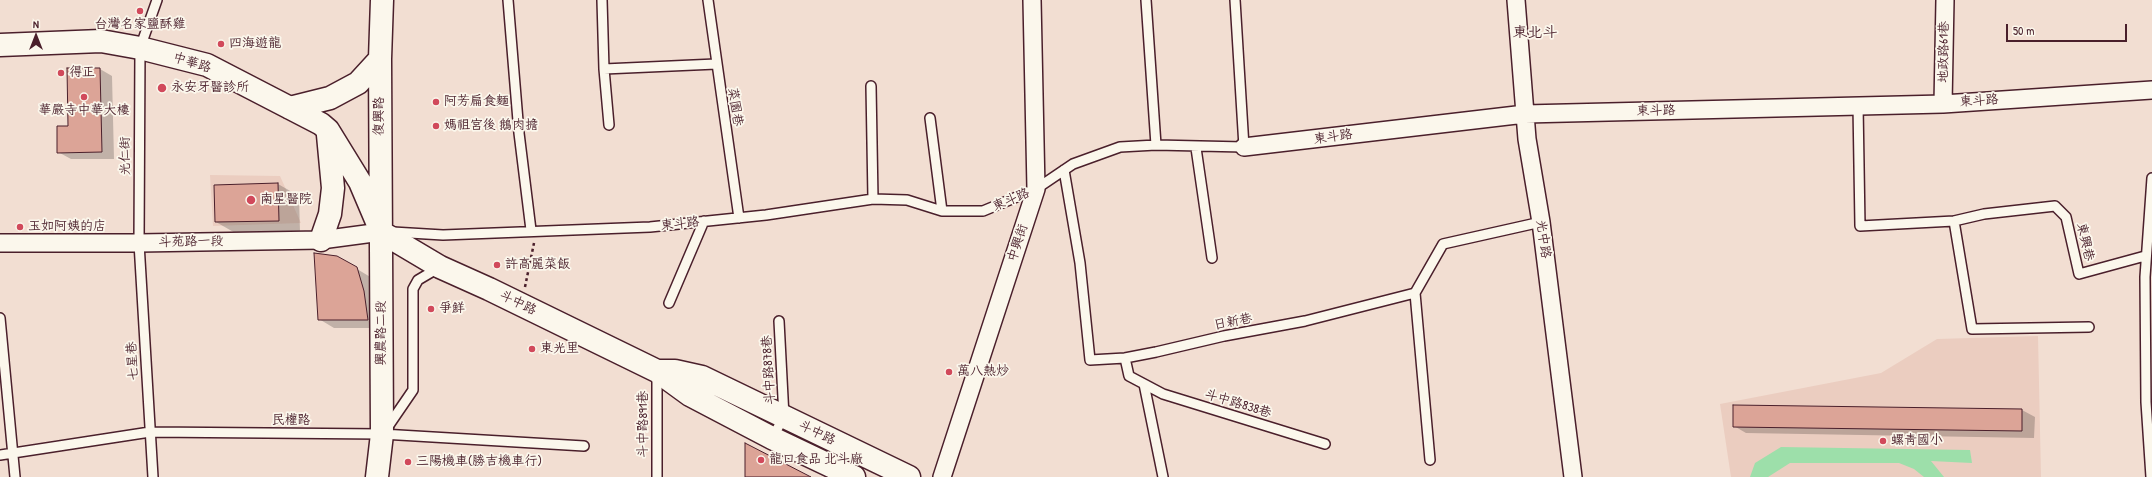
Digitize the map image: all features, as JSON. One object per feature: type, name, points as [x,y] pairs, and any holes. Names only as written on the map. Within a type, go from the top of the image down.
[{"type":"main road","name":"復興路","points":[[381,232],[380,59],[382,0]]},
{"type":"main road","name":"中華路","points":[[0,45],[102,41],[140,48],[207,65],[321,124],[328,130],[360,182],[381,232]]},
{"type":"main road","points":[[290,108],[330,98],[358,83],[380,59]]},
{"type":"main road","points":[[321,240],[330,214],[333,188],[328,130]]},
{"type":"main road","name":"斗中路","points":[[381,232],[440,267],[657,371],[690,395],[772,438],[854,477]]},
{"type":"main road","name":"興農路二段","points":[[378,477],[382,434],[381,232]]},
{"type":"main road","name":"斗中路","points":[[657,371],[675,371],[702,376],[909,477]]},
{"type":"street","name":"中興街","points":[[942,477],[1036,189],[1032,0]]},
{"type":"street","name":"光中路","points":[[1516,0],[1527,139],[1541,222],[1573,477]]},
{"type":"street","name":"地政路61巷","points":[[1943,104],[1945,0]]},
{"type":"street","name":"東斗路","points":[[1244,147],[1525,114],[1943,104],[2152,90]]},
{"type":"street","name":"斗苑路一段","points":[[0,243],[139,243],[321,240],[381,232]]},
{"type":"lane","name":"光仁街","points":[[139,243],[140,48],[157,0]]},
{"type":"lane","points":[[508,0],[519,133],[534,230]]},
{"type":"lane","points":[[602,0],[604,69],[609,125]]},
{"type":"lane","name":"菜園巷","points":[[708,0],[739,218]]},
{"type":"lane","points":[[1146,0],[1156,145]]},
{"type":"lane","points":[[1235,0],[1244,147]]},
{"type":"lane","points":[[604,69],[716,64]]},
{"type":"lane","points":[[871,86],[873,200]]},
{"type":"lane","name":"東興巷","points":[[1858,105],[1860,226],[1954,221],[1984,214],[2055,206],[2066,217],[2079,274],[2145,256]]},
{"type":"lane","points":[[930,118],[942,211]]},
{"type":"lane","name":"東斗路","points":[[381,232],[443,235],[534,230],[650,227],[739,218],[873,200],[907,200],[942,211],[983,211],[1036,189],[1073,164],[1120,147],[1156,145],[1196,148],[1244,147]]},
{"type":"lane","points":[[1196,148],[1212,258]]},
{"type":"lane","name":"日新巷","points":[[1064,170],[1080,263],[1090,360],[1125,358],[1305,321],[1415,293]]},
{"type":"lane","points":[[2151,477],[2148,276],[2145,256],[2151,207],[2152,178]]},
{"type":"lane","points":[[669,303],[704,221]]},
{"type":"lane","points":[[1954,221],[1972,329],[2089,326]]},
{"type":"lane","points":[[1430,460],[1415,293],[1443,244],[1541,222]]},
{"type":"lane","name":"七星巷","points":[[139,243],[153,477]]},
{"type":"lane","name":"興農路二段","points":[[382,434],[413,390],[413,289],[418,280],[440,267]]},
{"type":"lane","points":[[0,318],[15,477]]},
{"type":"lane","name":"斗中路878巷","points":[[772,438],[784,417],[779,321]]},
{"type":"lane","name":"斗中路838巷","points":[[1125,358],[1129,376],[1163,394],[1325,444]]},
{"type":"lane","name":"斗中路891巷","points":[[657,371],[657,477]]},
{"type":"lane","points":[[1144,384],[1163,477]]},
{"type":"lane","name":"民權路","points":[[0,455],[150,432],[382,434],[584,446]]},
{"type":"path","points":[[522,305],[534,230]]},
{"type":"shaded area","name":"南星醫院","points":[[210,175],[280,176],[301,223],[213,226]]},
{"type":"shaded area","name":"螺青國小","points":[[2038,336],[2041,477],[1731,477],[1720,404],[1881,373],[1937,339]]},
{"type":"green space","points":[[1781,447],[1970,450],[1972,463],[1931,461],[1944,477],[1924,477],[1914,469],[1899,463],[1790,463],[1768,477],[1750,477],[1755,463]]},
{"type":"building","name":"華嚴寺中華大樓","points":[[67,68],[100,68],[102,152],[57,153],[57,126],[68,126]]},
{"type":"building","name":"南星醫院","points":[[278,183],[279,221],[215,222],[214,185]]},
{"type":"building","points":[[314,253],[337,256],[357,267],[364,291],[368,320],[318,320]]},
{"type":"building","points":[[1733,405],[2022,409],[2022,431],[1733,427]]},
{"type":"building","name":"龍口食品 北斗廠","points":[[745,443],[811,477],[745,477]]},
{"type":"place","name":"台灣名家鹽酥雞","points":[[140,11]]},
{"type":"place","name":"四海遊龍","points":[[221,44]]},
{"type":"place","name":"得正","points":[[61,73]]},
{"type":"place","name":"永安牙醫診所","points":[[162,88]]},
{"type":"place","name":"華嚴寺中華大樓","points":[[84,97]]},
{"type":"place","name":"阿芳扁食麵","points":[[436,102]]},
{"type":"place","name":"媽祖宮後 鵝肉擔","points":[[436,126]]},
{"type":"place","name":"南星醫院","points":[[251,200]]},
{"type":"place","name":"玉如阿姨的店","points":[[20,227]]},
{"type":"place","name":"許高麗菜飯","points":[[497,265]]},
{"type":"place","name":"爭鮮","points":[[431,309]]},
{"type":"place","name":"東光里","points":[[532,349]]},
{"type":"place","name":"萬八熱炒","points":[[949,372]]},
{"type":"place","name":"螺青國小","points":[[1883,441]]},
{"type":"place","name":"龍口食品 北斗廠","points":[[761,460]]},
{"type":"place","name":"三陽機車(勝吉機車行)","points":[[408,462]]},
{"type":"district","name":"東北斗","points":[[1535,33]]}]
